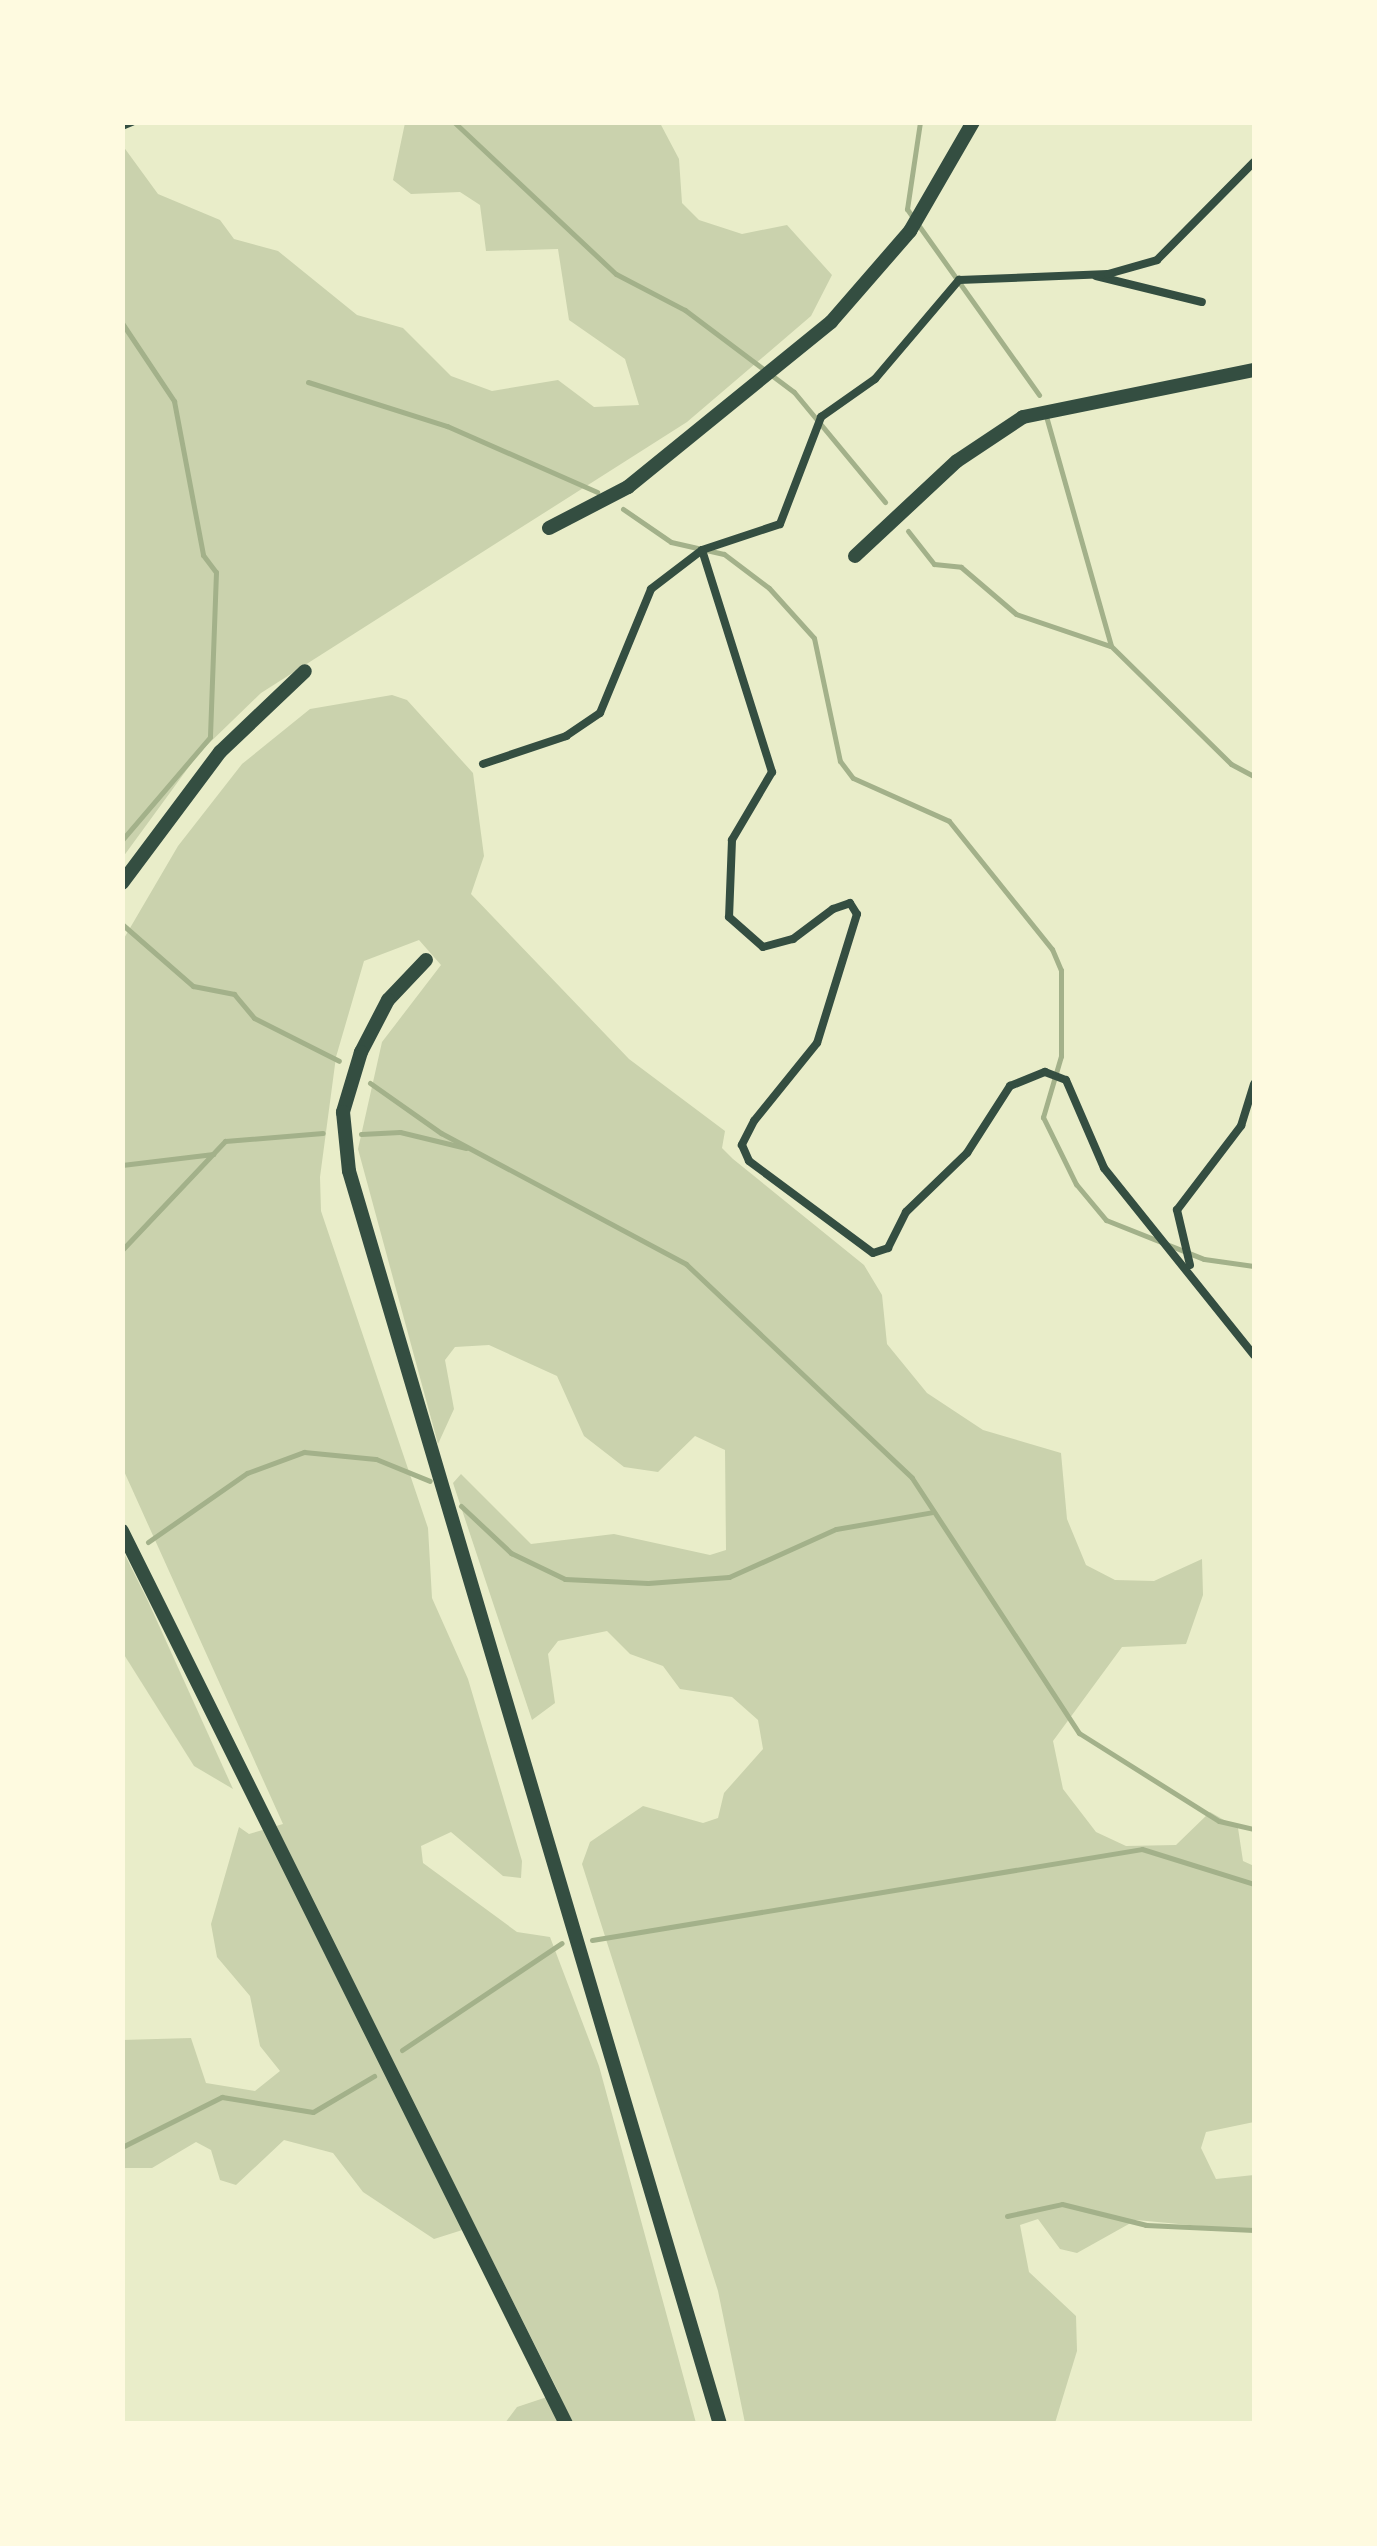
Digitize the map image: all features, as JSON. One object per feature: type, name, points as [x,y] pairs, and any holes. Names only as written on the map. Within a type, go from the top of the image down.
[{"type":"highway","points":[[549,528],[628,487],[831,322],[962,152],[973,122]]},
{"type":"highway","points":[[855,556],[957,461],[1023,417],[1254,370]]},
{"type":"highway","points":[[122,883],[220,752],[305,671]]},
{"type":"highway","points":[[426,960],[388,1000],[361,1052],[343,1112],[349,1171],[720,2424]]},
{"type":"highway","points":[[122,1531],[566,2424]]},
{"type":"street","points":[[122,126],[132,122]]},
{"type":"street","points":[[483,764],[566,736],[600,713],[650,588],[702,550],[780,524],[821,417],[875,379],[959,280],[1094,275],[1157,260],[1254,162]]},
{"type":"street","points":[[1094,275],[1202,302]]},
{"type":"street","points":[[702,550],[772,772],[732,840],[729,917],[763,947],[793,939],[833,908],[850,903],[858,914],[818,1043],[754,1120],[742,1144],[748,1161],[874,1253],[888,1248],[906,1212],[967,1152],[1010,1086],[1045,1072],[1066,1080],[1104,1168],[1190,1266],[1254,1355]]},
{"type":"street","points":[[1190,1266],[1177,1210],[1241,1126],[1254,1084]]},
{"type":"green space","points":[[405,123],[660,123],[679,159],[682,203],[699,220],[742,234],[787,225],[832,275],[811,316],[687,422],[261,693],[199,753],[123,857],[123,146],[158,194],[220,220],[234,239],[278,251],[357,315],[403,328],[451,376],[492,391],[558,380],[594,407],[639,405],[625,359],[569,320],[558,249],[486,251],[480,205],[460,192],[411,194],[393,180]]},
{"type":"green space","points":[[392,695],[407,700],[473,773],[484,856],[471,894],[629,1059],[725,1131],[722,1148],[733,1159],[864,1265],[882,1295],[887,1344],[927,1393],[983,1430],[1061,1453],[1067,1519],[1086,1565],[1115,1580],[1154,1581],[1202,1559],[1203,1595],[1186,1644],[1122,1647],[1053,1741],[1063,1789],[1096,1832],[1126,1846],[1176,1845],[1210,1812],[1238,1828],[1243,1861],[1254,1866],[1254,2122],[1206,2132],[1201,2148],[1216,2179],[1254,2175],[1254,2231],[1136,2220],[1077,2253],[1060,2249],[1038,2219],[1020,2225],[1029,2272],[1076,2316],[1077,2351],[1055,2423],[745,2423],[718,2291],[582,1864],[590,1842],[643,1806],[703,1823],[718,1818],[724,1793],[763,1749],[758,1720],[732,1697],[680,1689],[663,1666],[630,1654],[607,1631],[558,1641],[548,1654],[555,1703],[532,1720],[453,1483],[461,1474],[531,1544],[614,1534],[710,1555],[726,1550],[725,1450],[695,1436],[658,1472],[624,1467],[584,1436],[557,1376],[489,1345],[455,1347],[445,1360],[454,1409],[438,1444],[358,1149],[382,1042],[441,965],[419,940],[364,961],[336,1057],[320,1177],[321,1211],[428,1528],[432,1598],[468,1679],[522,1861],[521,1878],[503,1876],[451,1832],[421,1846],[423,1863],[517,1932],[550,1937],[599,2066],[696,2423],[505,2423],[517,2407],[559,2393],[475,2226],[434,2239],[363,2192],[333,2153],[284,2140],[236,2185],[220,2180],[211,2150],[196,2142],[152,2168],[123,2168],[122,2040],[191,2038],[206,2083],[255,2091],[280,2071],[260,2046],[250,1996],[217,1957],[211,1924],[239,1827],[249,1834],[283,1824],[123,1469],[123,940],[178,846],[242,764],[310,709]]},
{"type":"green space","points":[[122,1549],[233,1789],[194,1766],[123,1653]]},
{"type":"waterway","points":[[454,122],[616,274],[685,310],[794,392],[885,502]]},
{"type":"waterway","points":[[920,122],[907,209],[1039,395]]},
{"type":"waterway","points":[[122,323],[174,401],[203,555],[216,572],[210,737],[122,840]]},
{"type":"waterway","points":[[308,382],[447,426],[597,492]]},
{"type":"waterway","points":[[1046,416],[1111,646],[1231,764],[1254,776]]},
{"type":"waterway","points":[[623,509],[671,542],[724,554],[769,588],[814,638],[840,761],[853,778],[949,821],[1052,949],[1061,970],[1061,1056],[1043,1117],[1076,1184],[1106,1220],[1204,1259],[1254,1266]]},
{"type":"waterway","points":[[908,531],[934,564],[961,567],[1016,614],[1110,646]]},
{"type":"waterway","points":[[123,925],[193,986],[234,994],[254,1018],[339,1061]]},
{"type":"waterway","points":[[370,1083],[441,1133],[686,1264],[912,1478],[1079,1733],[1219,1821],[1254,1829]]},
{"type":"waterway","points":[[361,1134],[400,1132],[466,1148]]},
{"type":"waterway","points":[[122,1250],[225,1141],[323,1133]]},
{"type":"waterway","points":[[122,1165],[213,1154]]},
{"type":"waterway","points":[[148,1542],[247,1473],[304,1452],[376,1459],[430,1481]]},
{"type":"waterway","points":[[461,1506],[511,1553],[565,1579],[648,1583],[729,1577],[836,1529],[933,1512]]},
{"type":"waterway","points":[[592,1940],[1142,1849],[1254,1884]]},
{"type":"waterway","points":[[402,2050],[562,1943]]},
{"type":"waterway","points":[[122,2147],[222,2097],[313,2112],[374,2076]]},
{"type":"waterway","points":[[1007,2216],[1062,2204],[1146,2225],[1254,2230]]}]
